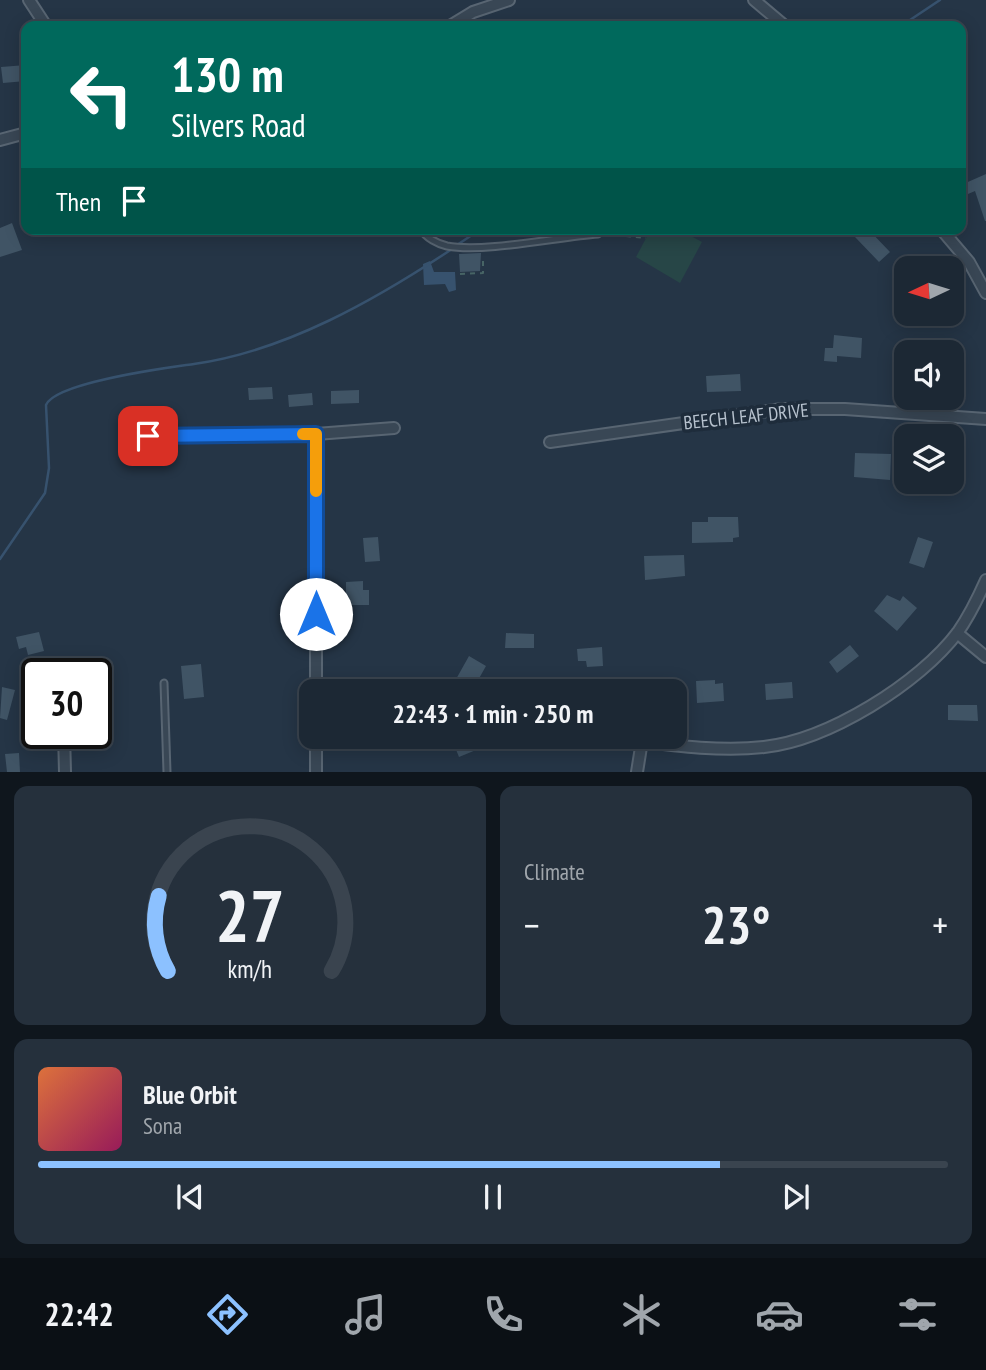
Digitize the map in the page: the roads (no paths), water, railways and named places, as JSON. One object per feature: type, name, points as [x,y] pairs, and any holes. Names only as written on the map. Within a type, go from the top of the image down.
[{"type":"street","points":[[29,0],[43,21]]},
{"type":"street","points":[[458,21],[473,12],[509,0]]},
{"type":"street","points":[[754,0],[779,21]]},
{"type":"street","points":[[0,140],[21,135]]},
{"type":"street","points":[[946,235],[969,262],[986,293]]},
{"type":"street","name":"BEECH LEAF DRIVE","points":[[550,442],[782,409],[845,409],[986,419]]},
{"type":"street","points":[[148,436],[316,434],[394,428]]},
{"type":"street","points":[[316,434],[316,679]]},
{"type":"street","points":[[687,744],[743,748],[778,746],[815,735],[845,722],[912,676],[957,634],[986,580]]},
{"type":"street","points":[[957,634],[986,657]]},
{"type":"street","points":[[64,749],[65,772]]},
{"type":"street","points":[[316,749],[316,772]]},
{"type":"street","points":[[638,772],[641,749]]},
{"type":"lane","points":[[424,235],[447,246],[499,245],[589,235]]},
{"type":"lane","points":[[164,683],[167,772]]},
{"type":"water","points":[[430,261],[434,272],[455,272],[456,290],[449,292],[445,284],[424,285],[423,264]]},
{"type":"waterway","points":[[908,21],[940,0]]},
{"type":"waterway","points":[[457,245],[472,235]]},
{"type":"waterway","points":[[0,559],[45,493],[49,468],[46,405],[54,397],[70,389],[114,377],[194,364],[262,348],[329,321],[392,287],[452,249]]}]
